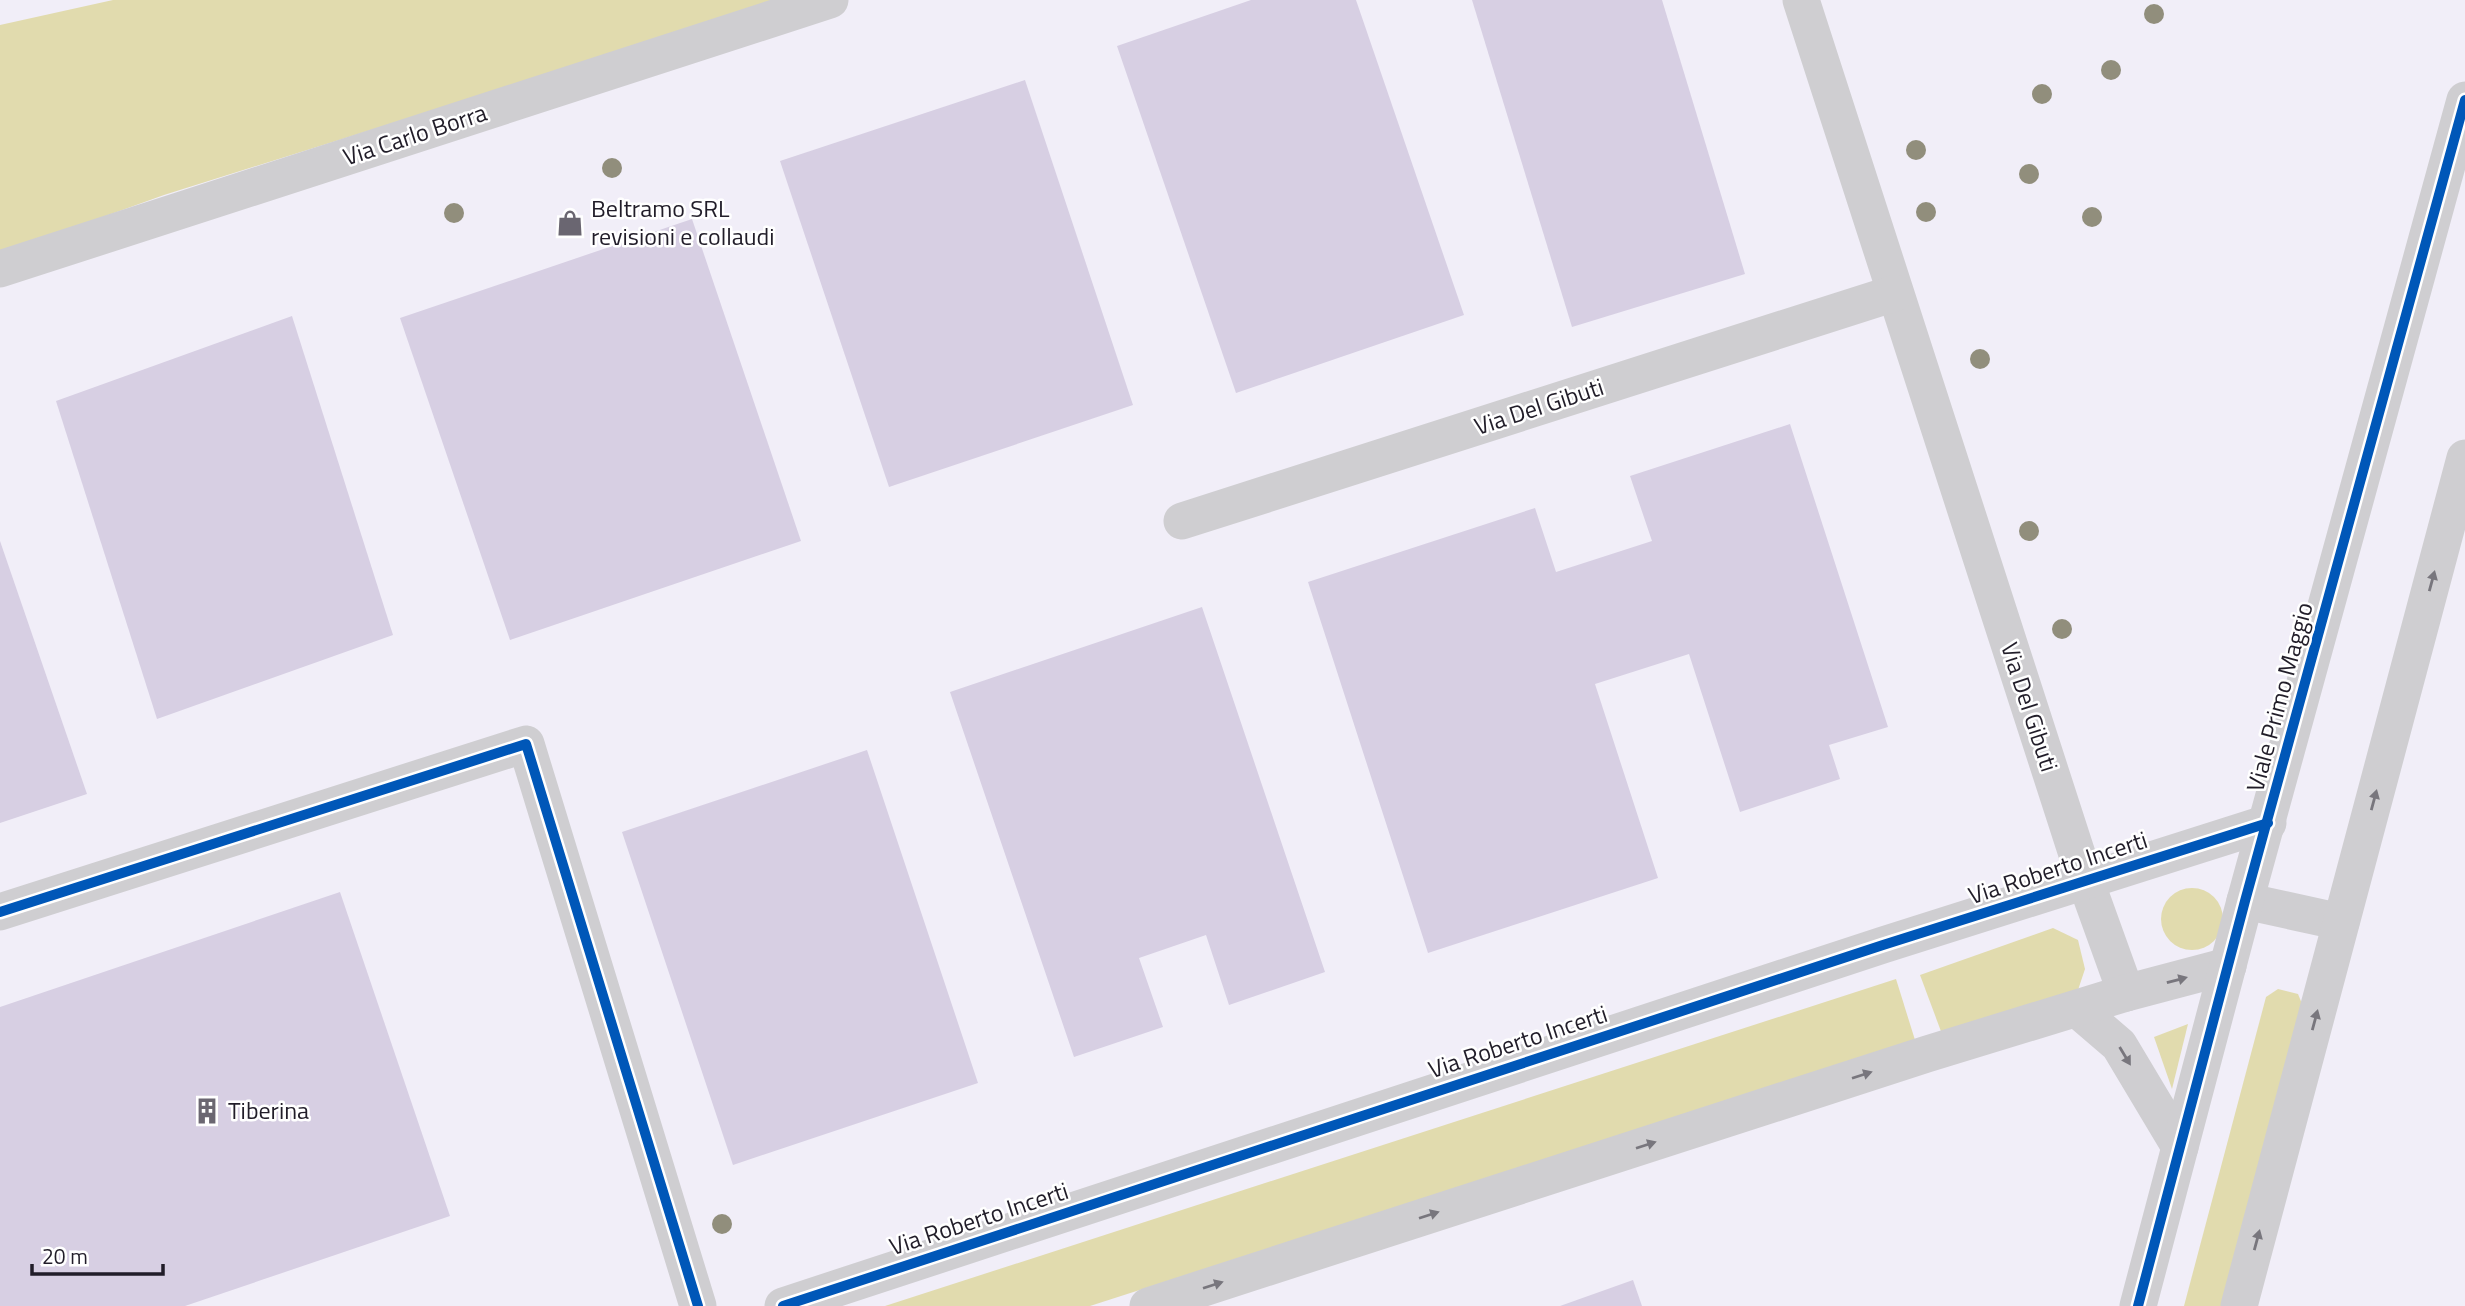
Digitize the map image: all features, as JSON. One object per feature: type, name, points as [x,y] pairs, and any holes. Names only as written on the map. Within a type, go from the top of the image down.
[{"type":"street","name":"Via Carlo Borra","points":[[0,270],[830,0]]},
{"type":"street","name":"Via Del Gibuti","points":[[1801,0],[2086,882],[2126,993]]},
{"type":"street","name":"Viale Primo Maggio","points":[[2138,1306],[2245,901],[2465,100]]},
{"type":"street","name":"Via Del Gibuti","points":[[1182,521],[1895,293]]},
{"type":"street","points":[[2239,1306],[2465,458]]},
{"type":"street","points":[[0,912],[526,744],[698,1306]]},
{"type":"street","name":"Via Roberto Incerti","points":[[783,1306],[1857,954],[2268,823]]},
{"type":"street","points":[[2245,901],[2341,922]]},
{"type":"street","points":[[1148,1306],[1901,1062],[2126,993],[2228,966]]},
{"type":"street","points":[[2077,1009],[2119,1045],[2180,1147]]},
{"type":"shaded area","points":[[113,0],[784,0],[164,195],[0,254],[0,25]]},
{"type":"shaded area","points":[[2186,888],[2198,888],[2214,897],[2221,907],[2221,931],[2214,941],[2198,950],[2186,950],[2175,945],[2166,936],[2161,925],[2161,913],[2166,902],[2175,893]]},
{"type":"shaded area","points":[[2053,928],[2078,940],[2085,969],[2078,990],[1942,1034],[1920,975]]},
{"type":"shaded area","points":[[1896,979],[1915,1040],[1090,1306],[885,1306]]},
{"type":"shaded area","points":[[2278,989],[2298,994],[2305,1011],[2226,1306],[2184,1306],[2266,997]]},
{"type":"shaded area","points":[[2188,1024],[2172,1089],[2154,1037]]},
{"type":"building","points":[[1251,0],[1356,0],[1464,315],[1236,393],[1117,46]]},
{"type":"building","points":[[1472,0],[1662,0],[1745,274],[1572,327]]},
{"type":"building","points":[[1025,80],[1133,405],[889,487],[780,161]]},
{"type":"building","points":[[692,219],[801,541],[510,640],[400,318]]},
{"type":"building","points":[[292,316],[393,635],[157,719],[56,401]]},
{"type":"building","points":[[1790,424],[1888,727],[1829,745],[1840,779],[1740,812],[1689,654],[1595,684],[1658,878],[1428,953],[1308,582],[1535,508],[1556,572],[1652,541],[1630,476]]},
{"type":"building","points":[[0,541],[87,794],[0,823]]},
{"type":"building","points":[[1202,607],[1325,972],[1229,1005],[1206,935],[1139,958],[1163,1027],[1074,1057],[950,692]]},
{"type":"building","points":[[867,750],[978,1083],[733,1165],[622,832]]},
{"type":"building","name":"Tiberina","points":[[340,892],[450,1216],[185,1306],[0,1306],[0,1007]]},
{"type":"building","points":[[1633,1280],[1642,1306],[1560,1306]]},
{"type":"cycle path","points":[[2138,1306],[2245,901],[2465,100]]},
{"type":"cycle path","points":[[0,912],[526,744],[698,1306]]},
{"type":"cycle path","points":[[783,1306],[1883,945],[2268,823]]},
{"type":"place","name":"Beltramo SRL revisioni e collaudi","points":[[570,223]]},
{"type":"place","name":"Tiberina","points":[[207,1111]]}]
